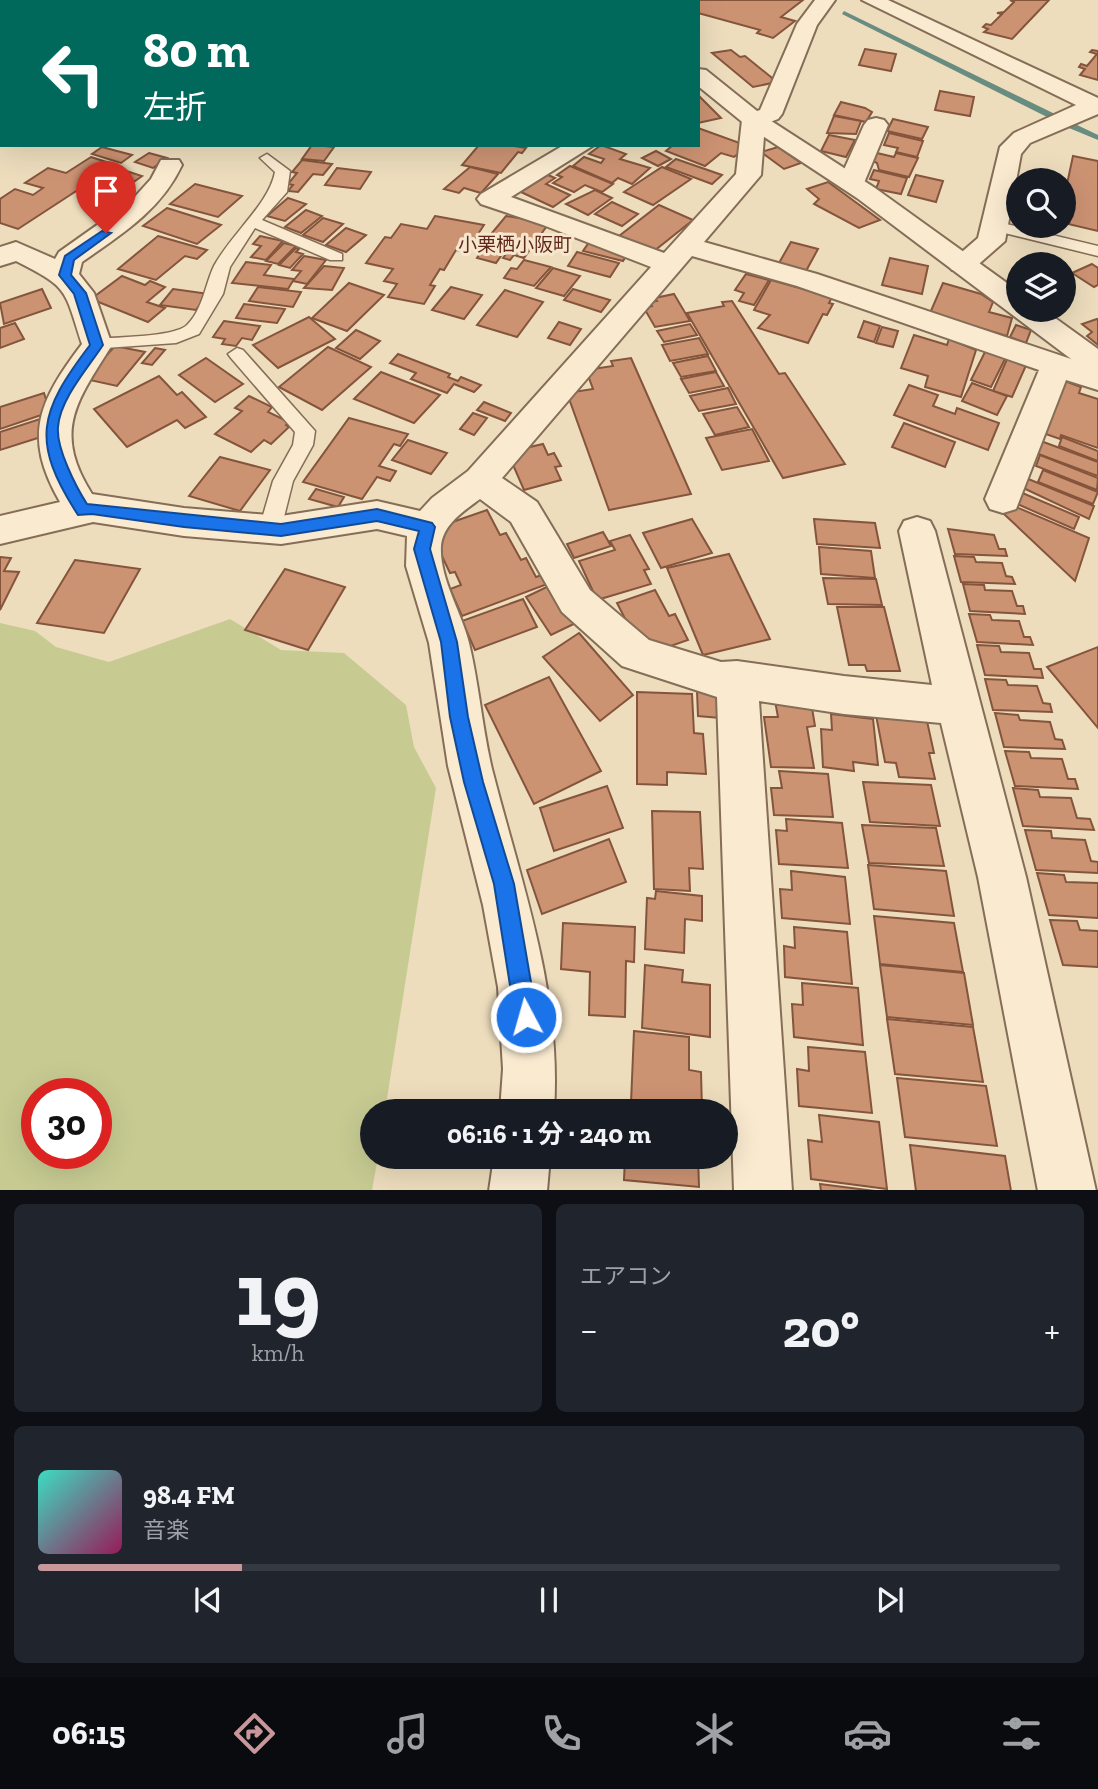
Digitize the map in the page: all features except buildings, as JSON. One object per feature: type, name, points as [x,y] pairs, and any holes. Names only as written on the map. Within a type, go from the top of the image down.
[{"type":"street","points":[[754,120],[770,114],[807,24],[825,0]]},
{"type":"street","points":[[872,0],[1096,106]]},
{"type":"street","points":[[700,77],[754,120],[851,183],[1006,296]]},
{"type":"street","points":[[961,264],[991,241],[1009,152],[1022,138],[1096,106]]},
{"type":"street","points":[[529,1099],[531,1081],[525,995],[504,884],[474,782],[459,717],[449,642],[422,549],[427,527],[441,510],[480,480],[748,175],[754,120]]},
{"type":"street","points":[[851,183],[876,125]]},
{"type":"street","points":[[579,147],[490,199],[679,255],[818,284],[1098,379]]},
{"type":"street","points":[[65,275],[69,258],[124,220],[163,183],[170,165]]},
{"type":"street","points":[[0,258],[16,250],[65,275],[80,293],[97,345],[68,384],[51,428],[64,482],[84,511]]},
{"type":"street","points":[[1041,322],[1098,364]]},
{"type":"street","points":[[1003,499],[1056,366]]},
{"type":"street","points":[[480,480],[524,512],[576,601],[636,654],[721,680],[737,679],[844,695],[958,706]]},
{"type":"street","points":[[0,530],[92,508],[184,522],[270,529],[377,515],[427,527]]},
{"type":"street","points":[[917,531],[1002,877],[1067,1190]]},
{"type":"street","points":[[737,679],[747,923],[763,1190]]},
{"type":"street","points":[[518,1190],[521,1169]]},
{"type":"lane","points":[[97,345],[176,337],[193,330],[214,294],[222,267],[252,221],[279,192],[283,171],[267,158]]},
{"type":"lane","points":[[252,221],[336,257]]},
{"type":"lane","points":[[994,226],[1098,251]]},
{"type":"lane","points":[[237,354],[305,431],[303,445],[283,481],[270,529]]},
{"type":"green space","points":[[230,619],[281,650],[344,653],[406,705],[414,747],[436,788],[387,1099],[360,1099],[360,1169],[376,1169],[372,1190],[0,1190],[0,623],[35,631],[56,647],[109,662]]},
{"type":"waterway","points":[[844,13],[1052,116]]},
{"type":"waterway","points":[[1072,126],[1098,138]]},
{"type":"district","name":"小栗栖小阪町","points":[[515,244]]},
{"type":"route","points":[[106,233],[69,258],[65,275],[80,293],[97,345],[68,384],[51,428],[64,482],[84,511],[92,508],[184,522],[281,530],[377,515],[427,527],[422,549],[449,642],[459,717],[474,782],[504,884],[525,995],[526,1017]]}]
